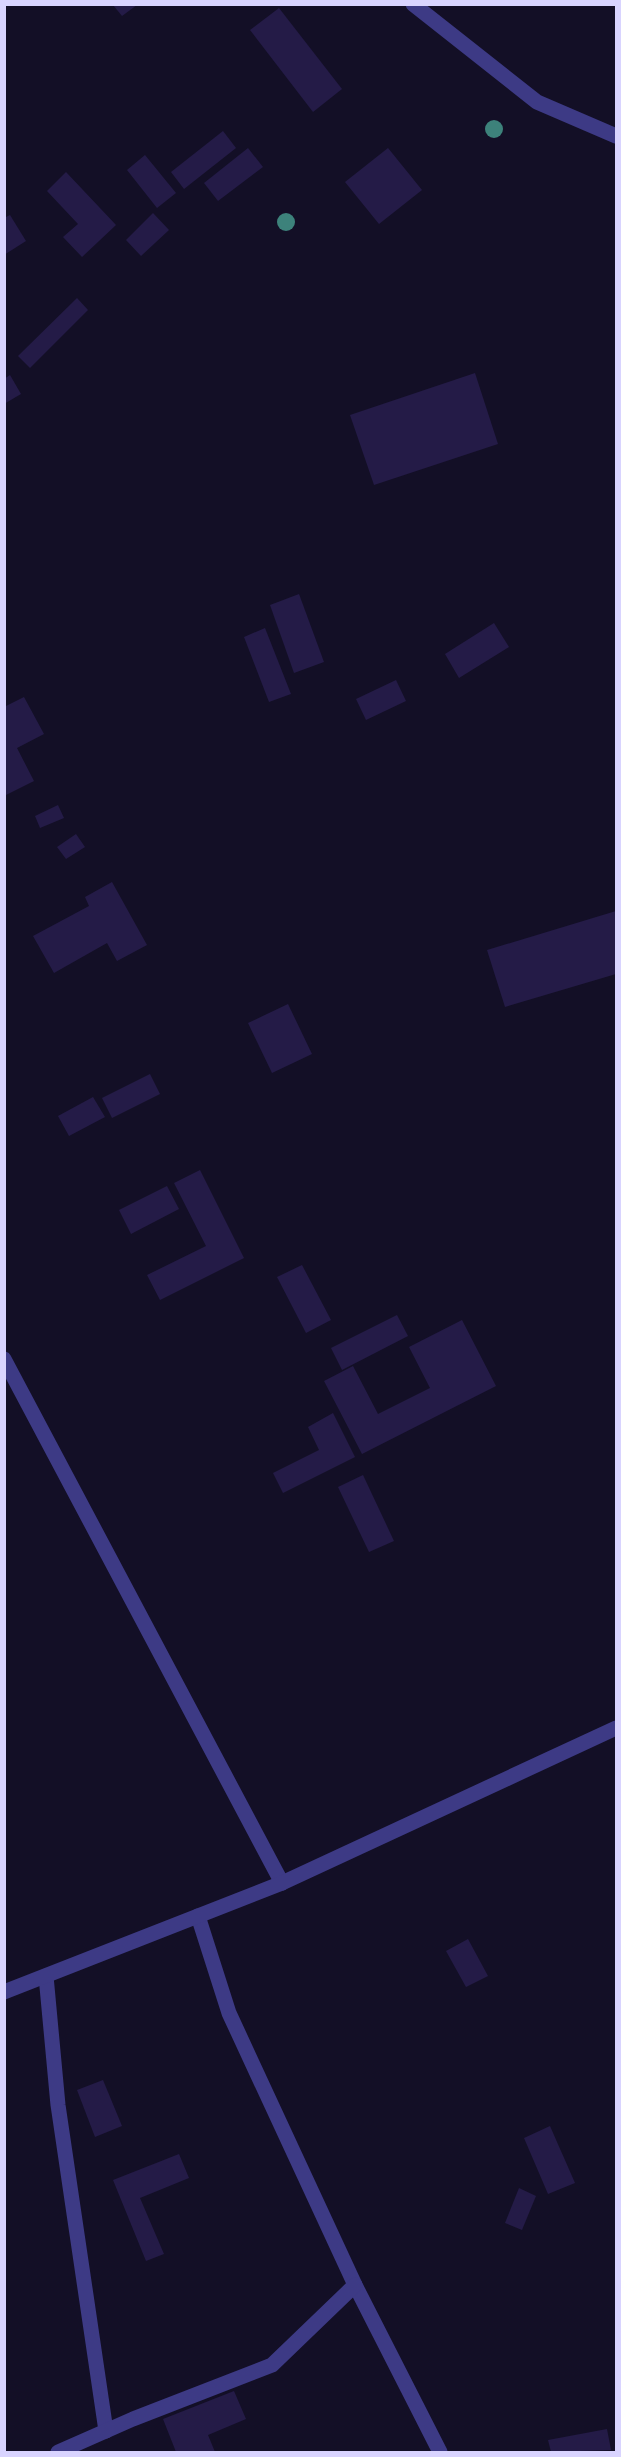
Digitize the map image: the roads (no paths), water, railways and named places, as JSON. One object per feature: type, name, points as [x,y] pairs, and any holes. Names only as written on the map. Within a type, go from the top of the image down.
[{"type":"street","points":[[413,4],[537,102],[616,136]]},
{"type":"street","points":[[4,1359],[282,1883]]},
{"type":"street","points":[[4,1992],[282,1883],[616,1728]]},
{"type":"street","points":[[198,1916],[229,2013],[355,2285],[440,2452]]},
{"type":"street","points":[[46,1976],[58,2105],[106,2431]]},
{"type":"street","points":[[58,2452],[272,2365],[355,2285]]}]
